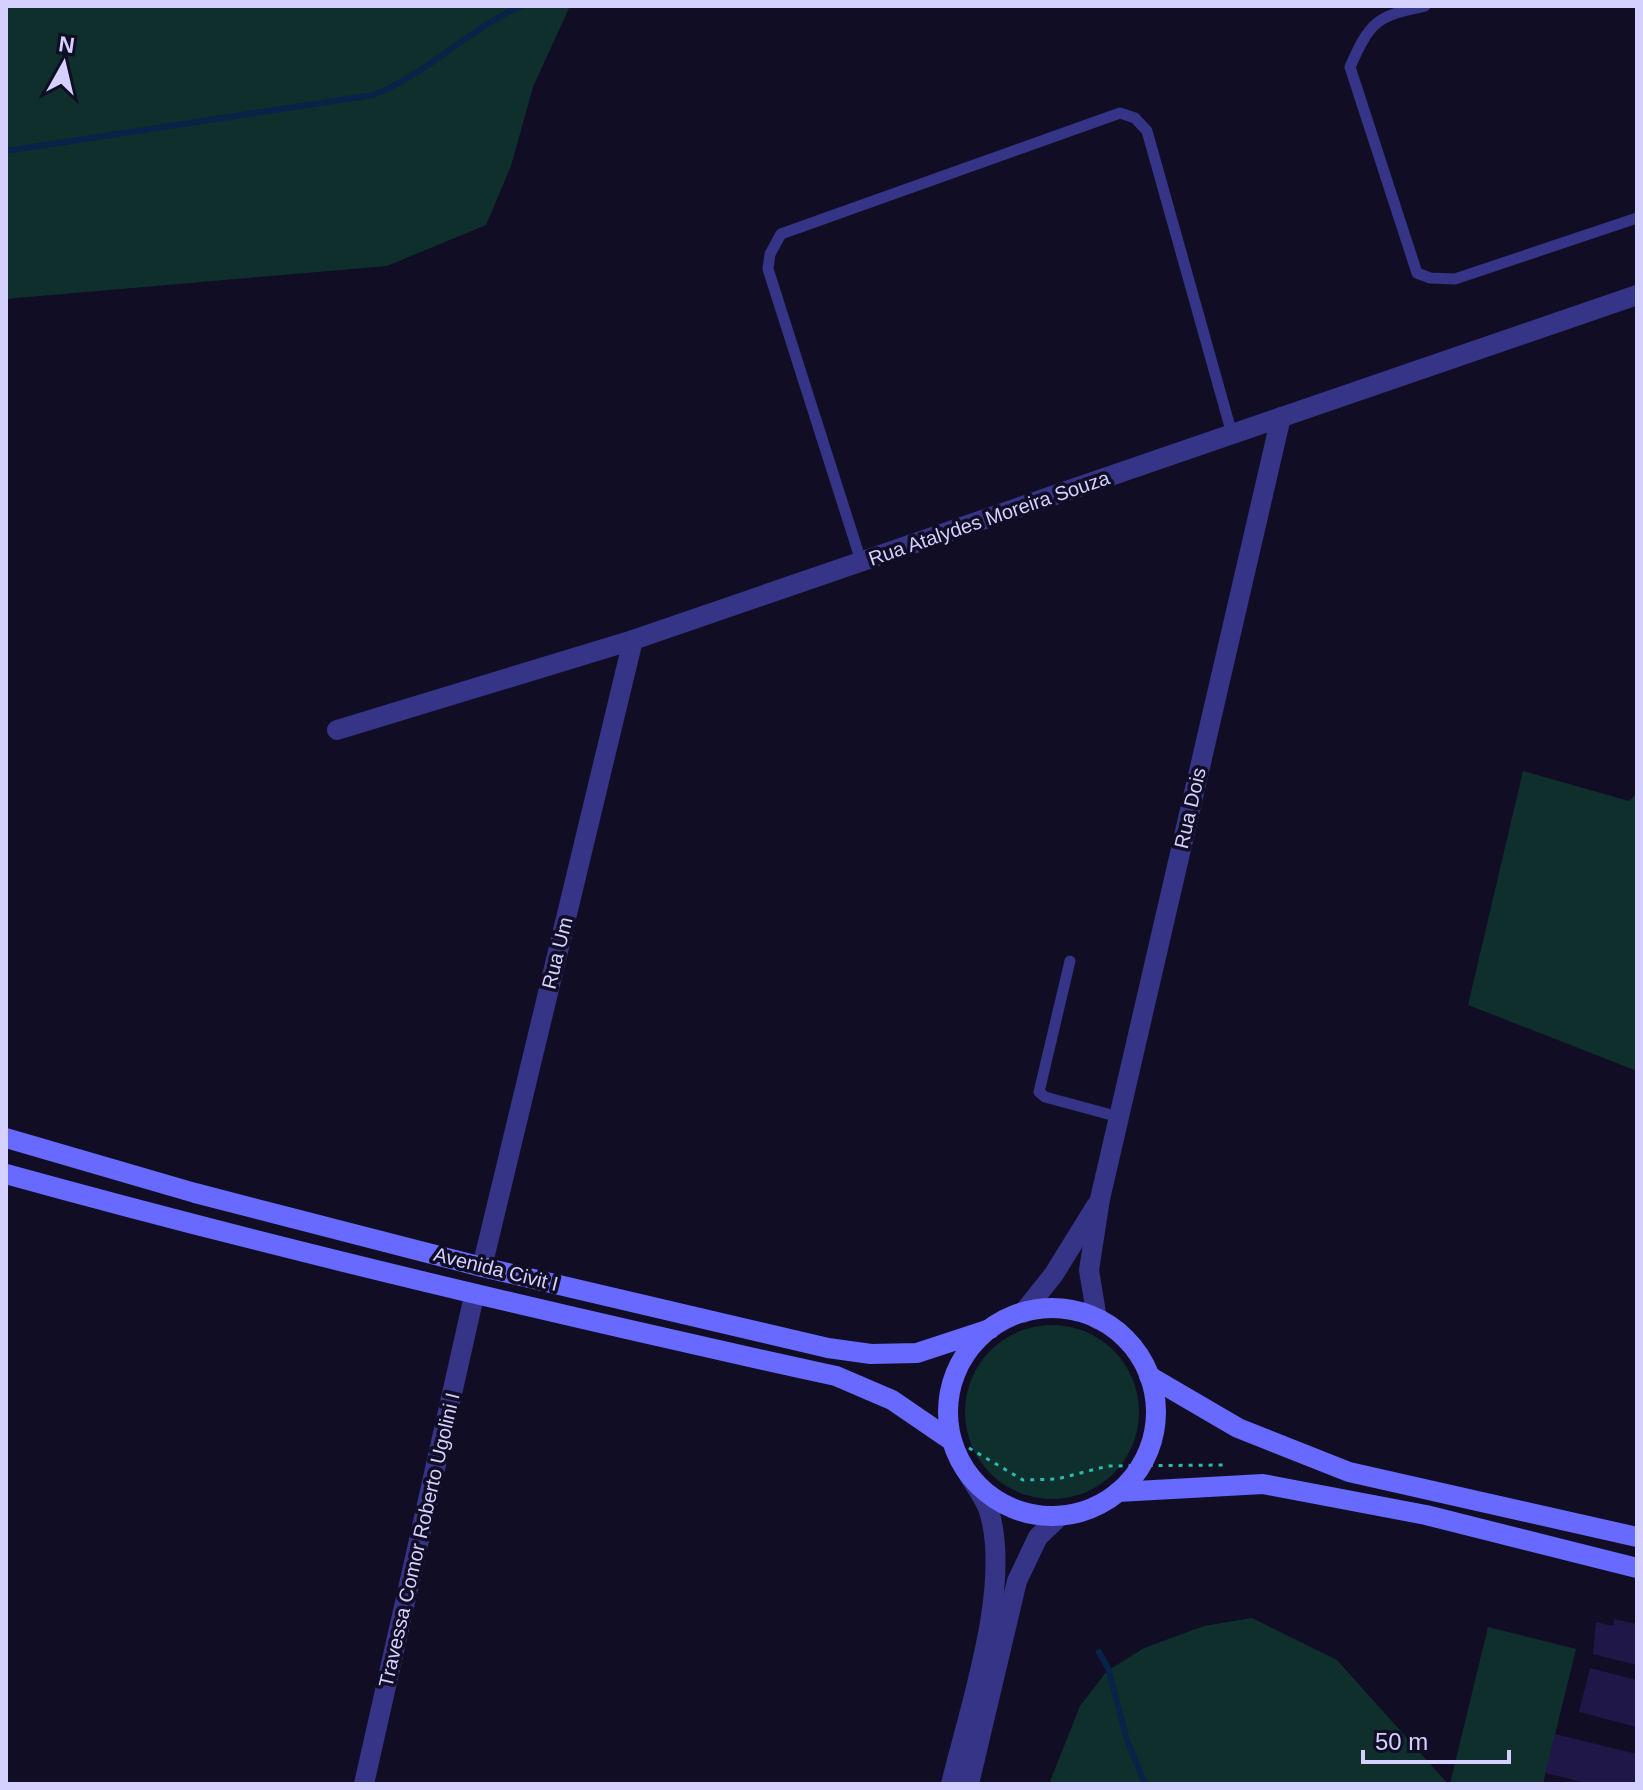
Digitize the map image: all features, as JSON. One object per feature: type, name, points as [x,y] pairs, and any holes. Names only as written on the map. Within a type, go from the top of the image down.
[{"type":"main road","name":"Avenida Civit I","points":[[6,1138],[195,1193],[482,1267],[828,1348],[871,1354],[917,1353],[990,1329]]},
{"type":"main road","name":"Avenida Civit I","points":[[6,1174],[196,1227],[474,1296],[836,1376],[892,1400],[952,1441]]},
{"type":"main road","points":[[1053,1309],[1097,1319],[1129,1343],[1149,1376],[1156,1404],[1154,1432],[1140,1467],[1118,1492],[1091,1508],[1061,1515],[1035,1514],[1009,1507],[986,1493],[968,1474],[952,1441],[948,1410],[953,1379],[968,1351],[990,1329],[1023,1313],[1053,1309]]},
{"type":"main road","points":[[1149,1376],[1238,1428],[1349,1472],[1637,1537]]},
{"type":"main road","points":[[1118,1492],[1263,1484],[1426,1515],[1637,1568]]},
{"type":"street","name":"Rua Atalydes Moreira Souza","points":[[337,730],[633,640],[1637,295]]},
{"type":"street","name":"Rua Dois","points":[[1097,1319],[1089,1270],[1100,1199],[1281,417]]},
{"type":"street","name":"Rua Um","points":[[482,1267],[633,640]]},
{"type":"street","name":"Rua Dois","points":[[1023,1313],[1054,1274],[1100,1199]]},
{"type":"street","name":"Travessa Comor Roberto Ugolini I","points":[[364,1784],[474,1296]]},
{"type":"street","points":[[951,1784],[990,1624],[996,1570],[989,1511],[968,1474]]},
{"type":"street","points":[[969,1784],[1017,1581],[1038,1537],[1061,1515]]},
{"type":"lane","points":[[1425,6],[1387,14],[1367,29],[1350,67],[1417,273],[1455,279],[1637,218]]},
{"type":"lane","points":[[861,561],[768,269],[770,254],[781,234],[1120,113],[1135,118],[1147,131],[1232,434]]},
{"type":"lane","points":[[1070,961],[1039,1092],[1045,1097],[1119,1117]]},
{"type":"green space","points":[[6,6],[570,6],[533,87],[511,166],[486,225],[387,266],[6,299]]},
{"type":"green space","points":[[1523,771],[1629,801],[1637,793],[1637,1071],[1468,1005]]},
{"type":"green space","points":[[1052,1325],[1085,1332],[1113,1351],[1132,1379],[1139,1412],[1132,1445],[1113,1473],[1085,1492],[1052,1499],[1019,1492],[991,1473],[972,1445],[965,1412],[972,1379],[991,1351],[1019,1332]]},
{"type":"green space","points":[[1252,1618],[1337,1660],[1448,1784],[1049,1784],[1080,1706],[1107,1671],[1144,1648],[1204,1626]]},
{"type":"green space","points":[[1488,1627],[1576,1649],[1543,1784],[1450,1784]]},
{"type":"building","points":[[1614,1619],[1637,1624],[1637,1665],[1593,1654],[1596,1622],[1613,1626]]},
{"type":"building","points":[[1590,1668],[1637,1680],[1637,1727],[1579,1712]]},
{"type":"building","points":[[1555,1734],[1637,1754],[1637,1784],[1590,1784],[1545,1773]]},
{"type":"waterway","points":[[6,151],[373,95],[412,75],[483,27],[521,6]]},
{"type":"waterway","points":[[1099,1652],[1108,1668],[1127,1740],[1145,1784]]}]
